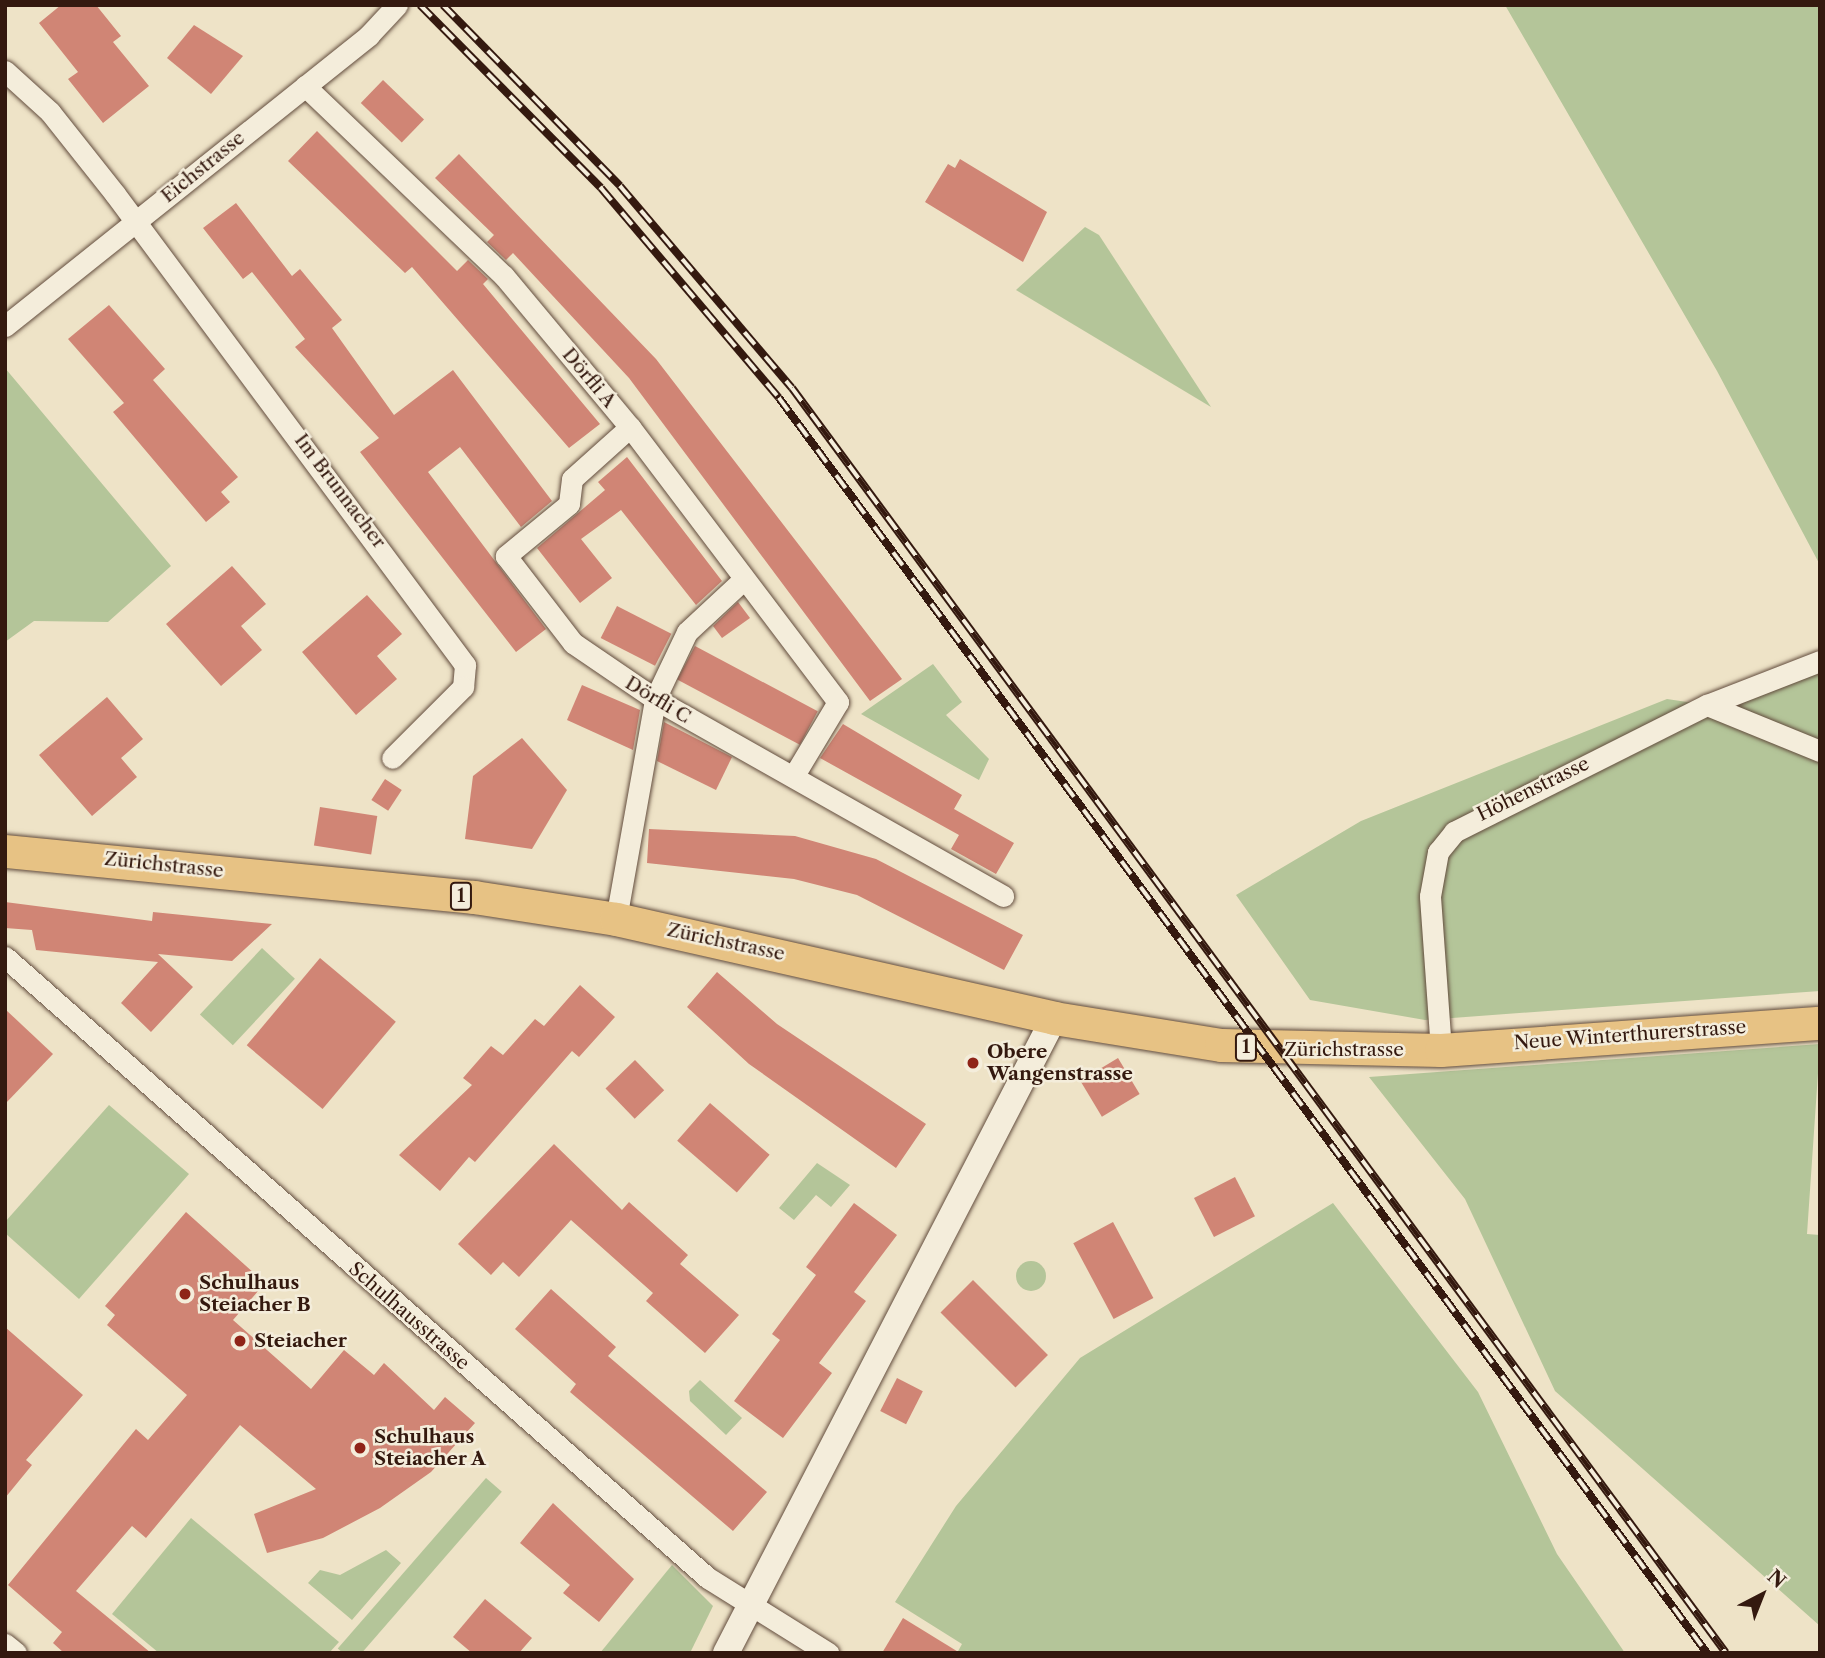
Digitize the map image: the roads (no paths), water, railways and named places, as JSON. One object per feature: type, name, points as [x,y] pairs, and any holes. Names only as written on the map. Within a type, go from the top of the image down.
[{"type":"main road","name":"Zürichstrasse","points":[[5,851],[460,896],[616,919],[1054,1017],[1221,1045],[1441,1050]]},
{"type":"main road","name":"Neue Winterthurerstrasse","points":[[1441,1050],[1820,1023]]},
{"type":"street","name":"Eichstrasse","points":[[5,326],[305,86],[397,5]]},
{"type":"street","name":"Im Brunnacher","points":[[5,71],[50,113],[136,222],[465,665],[463,687],[392,758]]},
{"type":"street","name":"Dörfli A","points":[[305,86],[504,276],[630,427],[743,580],[838,702],[793,778]]},
{"type":"street","name":"Dörfli C","points":[[630,427],[572,479],[569,504],[506,556],[573,642],[655,699],[1003,895]]},
{"type":"street","points":[[616,919],[655,699],[687,632],[743,580]]},
{"type":"street","name":"Höhenstrasse","points":[[1441,1050],[1430,896],[1438,852],[1454,832],[1707,705],[1820,661]]},
{"type":"street","points":[[1707,705],[1820,751]]},
{"type":"street","name":"Schulhausstrasse","points":[[5,957],[478,1377],[750,1607],[828,1653]]},
{"type":"street","points":[[726,1653],[1054,1017]]},
{"type":"street","points":[[5,1644],[16,1653]]},
{"type":"railway","points":[[420,5],[601,188],[779,398],[1707,1653]]},
{"type":"railway","points":[[443,5],[620,186],[792,388],[1726,1653]]},
{"type":"place","name":"Obere Wangenstrasse","points":[[973,1063]]},
{"type":"place","name":"Schulhaus Steiacher B","points":[[185,1294]]},
{"type":"place","name":"Steiacher","points":[[240,1341]]},
{"type":"place","name":"Schulhaus Steiacher A","points":[[360,1448]]}]
